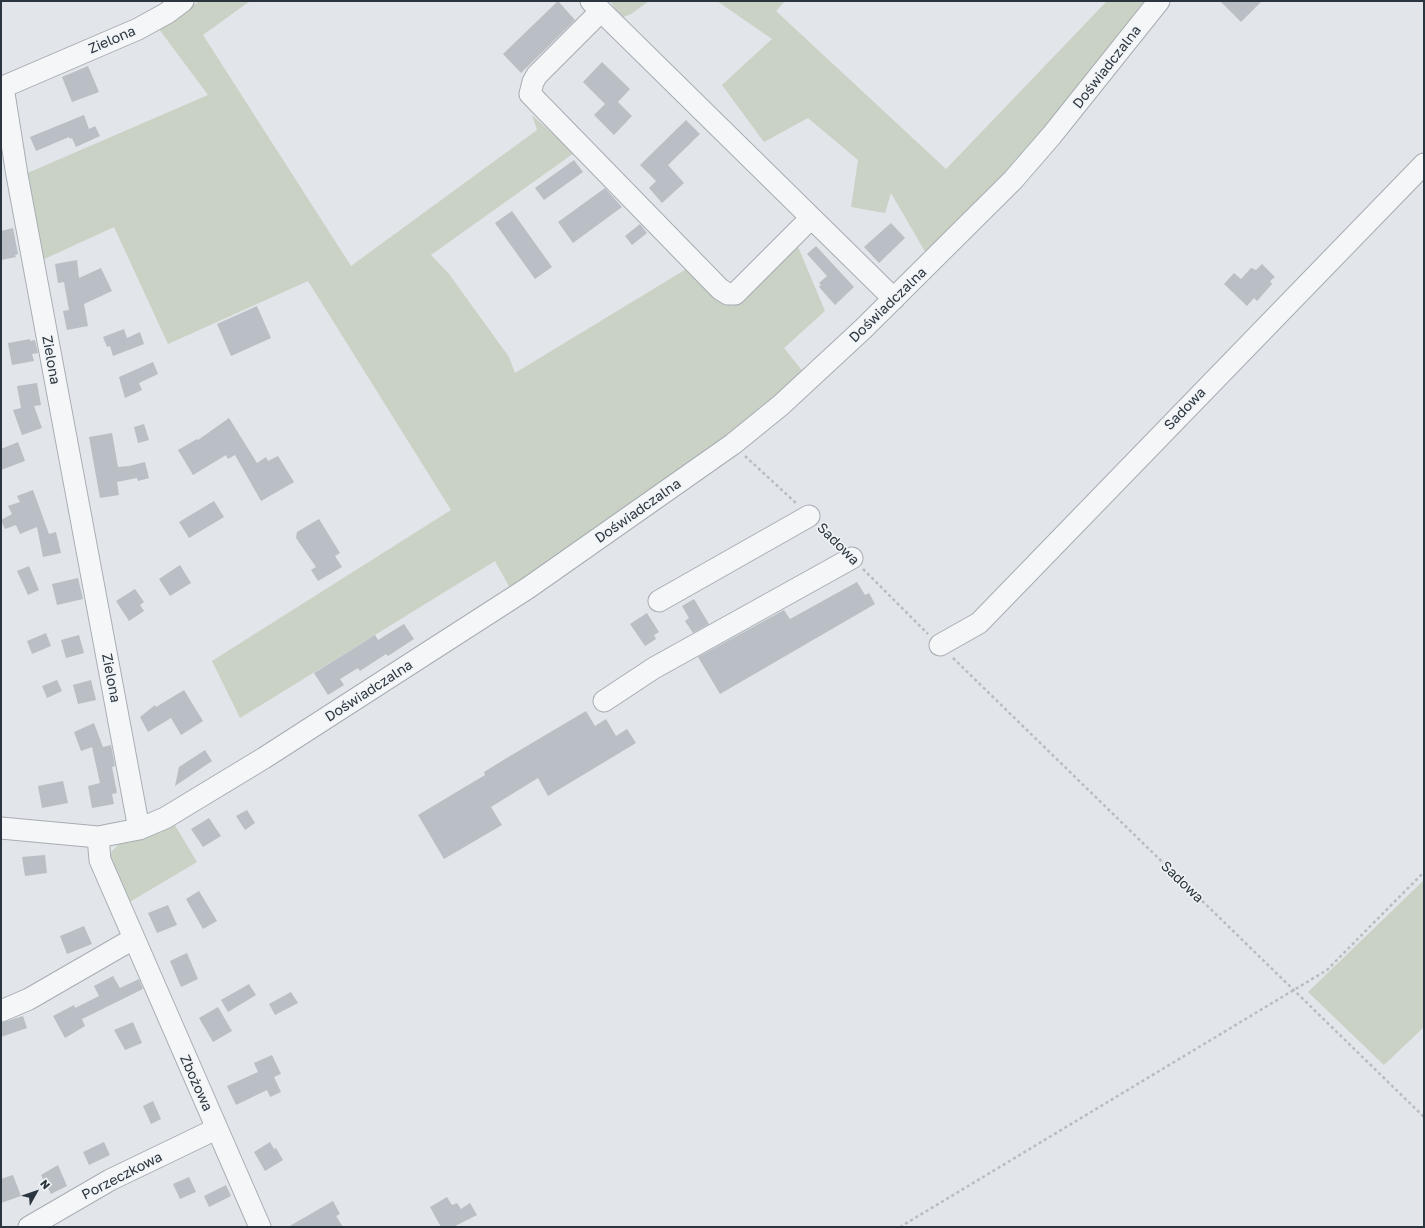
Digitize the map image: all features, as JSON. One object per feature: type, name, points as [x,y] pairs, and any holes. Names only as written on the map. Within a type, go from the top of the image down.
[{"type":"street","name":"Zielona","points":[[139,829],[17,175],[2,87],[138,29],[163,7],[183,1]]},
{"type":"street","name":"Doświadczalna","points":[[1,828],[98,837],[139,829],[165,818],[478,621],[528,588],[733,444],[780,405],[894,299],[1013,180],[1052,135],[1159,1]]},
{"type":"street","points":[[811,218],[735,294],[728,294],[720,289],[530,94],[533,82],[596,6],[894,299]]},
{"type":"street","name":"Sadowa","points":[[940,645],[979,623],[1424,164]]},
{"type":"street","points":[[659,601],[809,516]]},
{"type":"street","points":[[604,701],[654,668],[852,558]]},
{"type":"street","name":"Zbożowa","points":[[98,837],[100,860],[133,939],[260,1227]]},
{"type":"street","points":[[1,1011],[29,999],[133,939]]},
{"type":"street","name":"Porzeczkowa","points":[[29,1227],[110,1180],[216,1129]]},
{"type":"path","name":"Sadowa","points":[[733,444],[809,516],[1424,1117]]},
{"type":"path","points":[[900,1227],[1327,970],[1424,872]]},
{"type":"green space","points":[[199,1],[250,1],[203,35],[351,266],[537,130],[532,115],[574,153],[431,255],[449,274],[509,357],[515,373],[688,268],[732,306],[796,242],[825,311],[784,348],[804,373],[733,435],[511,590],[495,561],[240,718],[212,661],[451,510],[308,281],[168,344],[114,227],[40,261],[23,175],[208,95],[159,29]]},
{"type":"green space","points":[[610,1],[649,1],[631,14],[621,18]]},
{"type":"green space","points":[[717,1],[785,1],[776,11],[946,169],[1107,1],[1151,1],[1010,173],[927,255],[891,193],[885,213],[851,207],[858,160],[808,118],[764,142],[722,85],[772,39]]},
{"type":"green space","points":[[173,822],[197,862],[128,903],[110,861],[111,852],[120,843]]},
{"type":"green space","points":[[1424,880],[1424,1027],[1384,1065],[1308,992]]},
{"type":"building","points":[[558,1],[575,20],[521,73],[503,54]]},
{"type":"building","points":[[1220,1],[1262,1],[1241,22]]},
{"type":"building","points":[[602,62],[630,89],[618,102],[632,116],[614,135],[594,115],[605,104],[583,82]]},
{"type":"building","points":[[88,66],[99,92],[72,102],[62,77]]},
{"type":"building","points":[[84,115],[89,129],[95,126],[100,136],[76,147],[72,138],[70,139],[69,137],[36,151],[30,137]]},
{"type":"building","points":[[686,120],[700,134],[668,165],[684,183],[662,203],[649,188],[656,181],[640,165]]},
{"type":"building","points":[[574,160],[583,172],[544,200],[535,188]]},
{"type":"building","points":[[605,188],[622,207],[573,243],[558,222]]},
{"type":"building","points":[[512,211],[552,267],[535,279],[495,223]]},
{"type":"building","points":[[891,223],[905,238],[879,263],[864,247]]},
{"type":"building","points":[[640,224],[647,233],[632,245],[625,236]]},
{"type":"building","points":[[13,228],[18,254],[15,255],[16,257],[1,260],[1,231]]},
{"type":"building","points":[[816,246],[854,287],[835,305],[819,287],[821,285],[819,283],[827,276],[807,254]]},
{"type":"building","points":[[77,260],[79,278],[101,268],[112,291],[84,304],[88,326],[67,330],[63,311],[69,310],[64,282],[58,283],[55,264]]},
{"type":"building","points":[[1262,264],[1275,277],[1270,281],[1272,284],[1257,301],[1254,298],[1247,306],[1224,284],[1234,273],[1241,279],[1251,268],[1256,270]]},
{"type":"building","points":[[257,306],[271,338],[231,356],[217,324]]},
{"type":"building","points":[[124,329],[127,338],[140,332],[144,344],[113,356],[110,346],[107,347],[103,337]]},
{"type":"building","points":[[30,339],[30,341],[35,340],[38,353],[32,354],[34,361],[12,365],[8,343]]},
{"type":"building","points":[[153,362],[158,374],[139,383],[142,390],[125,398],[119,377]]},
{"type":"building","points":[[37,383],[41,405],[34,406],[42,428],[22,435],[13,410],[21,408],[17,386]]},
{"type":"building","points":[[229,418],[257,463],[266,457],[268,461],[278,456],[294,482],[261,501],[235,455],[228,459],[226,455],[193,475],[178,450],[197,439],[198,440]]},
{"type":"building","points":[[144,424],[149,440],[138,443],[134,427]]},
{"type":"building","points":[[112,433],[118,467],[145,462],[149,478],[138,481],[137,478],[117,482],[119,495],[100,498],[89,437]]},
{"type":"building","points":[[18,442],[25,461],[1,470],[1,449]]},
{"type":"building","points":[[33,490],[49,534],[56,532],[61,553],[43,557],[37,527],[20,534],[16,525],[5,529],[1,520],[12,514],[8,506],[20,502],[17,496]]},
{"type":"building","points":[[214,501],[224,517],[189,538],[179,522]]},
{"type":"building","points":[[319,519],[340,553],[335,556],[342,567],[318,581],[311,570],[316,567],[296,538],[297,532]]},
{"type":"building","points":[[180,565],[191,583],[170,596],[159,579]]},
{"type":"building","points":[[29,566],[39,590],[28,595],[17,571]]},
{"type":"building","points":[[78,578],[83,599],[57,605],[52,584]]},
{"type":"building","points":[[857,582],[865,595],[869,593],[875,604],[720,694],[698,657],[784,610],[790,619]]},
{"type":"building","points":[[135,589],[144,602],[140,605],[144,611],[129,621],[116,601]]},
{"type":"building","points":[[694,599],[709,624],[693,633],[685,621],[689,618],[682,606]]},
{"type":"building","points":[[647,613],[659,632],[654,635],[656,639],[645,646],[630,624]]},
{"type":"building","points":[[404,624],[414,639],[388,656],[386,654],[360,671],[358,668],[340,679],[344,685],[328,695],[314,673],[375,635],[378,640]]},
{"type":"building","points":[[46,633],[51,646],[32,654],[27,641]]},
{"type":"building","points":[[79,635],[84,653],[66,658],[61,640]]},
{"type":"building","points":[[57,680],[62,691],[47,698],[42,686]]},
{"type":"building","points":[[91,680],[96,700],[78,704],[73,685]]},
{"type":"building","points":[[184,690],[203,721],[181,735],[171,718],[148,732],[140,717],[155,705],[156,707]]},
{"type":"building","points":[[586,711],[595,726],[606,719],[616,736],[627,729],[636,743],[548,796],[538,778],[491,807],[502,825],[444,859],[418,815],[485,775],[484,772]]},
{"type":"building","points":[[94,723],[103,747],[111,745],[115,766],[112,767],[117,793],[112,794],[114,804],[92,808],[88,786],[100,783],[92,747],[81,751],[74,732]]},
{"type":"building","points":[[205,750],[212,761],[175,786],[179,767]]},
{"type":"building","points":[[63,781],[68,803],[42,808],[38,786]]},
{"type":"building","points":[[247,810],[255,823],[245,830],[236,816]]},
{"type":"building","points":[[209,818],[221,836],[203,847],[191,829]]},
{"type":"building","points":[[45,855],[47,873],[25,876],[22,857]]},
{"type":"building","points":[[199,891],[217,921],[203,929],[186,899]]},
{"type":"building","points":[[168,905],[177,925],[157,933],[148,913]]},
{"type":"building","points":[[84,926],[92,944],[67,954],[60,936]]},
{"type":"building","points":[[187,953],[198,979],[181,987],[170,961]]},
{"type":"building","points":[[113,976],[120,988],[139,979],[143,989],[82,1019],[85,1026],[65,1038],[53,1016],[74,1005],[75,1008],[99,996],[94,986]]},
{"type":"building","points":[[249,984],[256,995],[228,1012],[221,1000]]},
{"type":"building","points":[[291,992],[298,1003],[275,1015],[269,1004]]},
{"type":"building","points":[[218,1007],[232,1031],[213,1042],[199,1018]]},
{"type":"building","points":[[23,1016],[27,1028],[1,1037],[1,1023]]},
{"type":"building","points":[[133,1022],[142,1043],[125,1050],[114,1030]]},
{"type":"building","points":[[272,1055],[281,1074],[274,1077],[281,1092],[270,1097],[267,1090],[236,1105],[227,1086],[258,1072],[254,1063]]},
{"type":"building","points":[[153,1101],[161,1119],[151,1124],[143,1106]]},
{"type":"building","points":[[104,1142],[110,1155],[89,1165],[83,1152]]},
{"type":"building","points":[[270,1142],[274,1149],[276,1148],[283,1160],[265,1171],[254,1152]]},
{"type":"building","points":[[58,1165],[67,1186],[51,1194],[41,1175]]},
{"type":"building","points":[[13,1175],[21,1196],[1,1203],[1,1179]]},
{"type":"building","points":[[189,1177],[196,1192],[180,1199],[173,1184]]},
{"type":"building","points":[[226,1185],[231,1196],[209,1207],[204,1196]]},
{"type":"building","points":[[447,1197],[452,1205],[457,1203],[461,1209],[470,1203],[477,1215],[453,1227],[441,1227],[430,1207]]},
{"type":"building","points":[[333,1201],[340,1214],[336,1216],[343,1227],[288,1227]]}]
